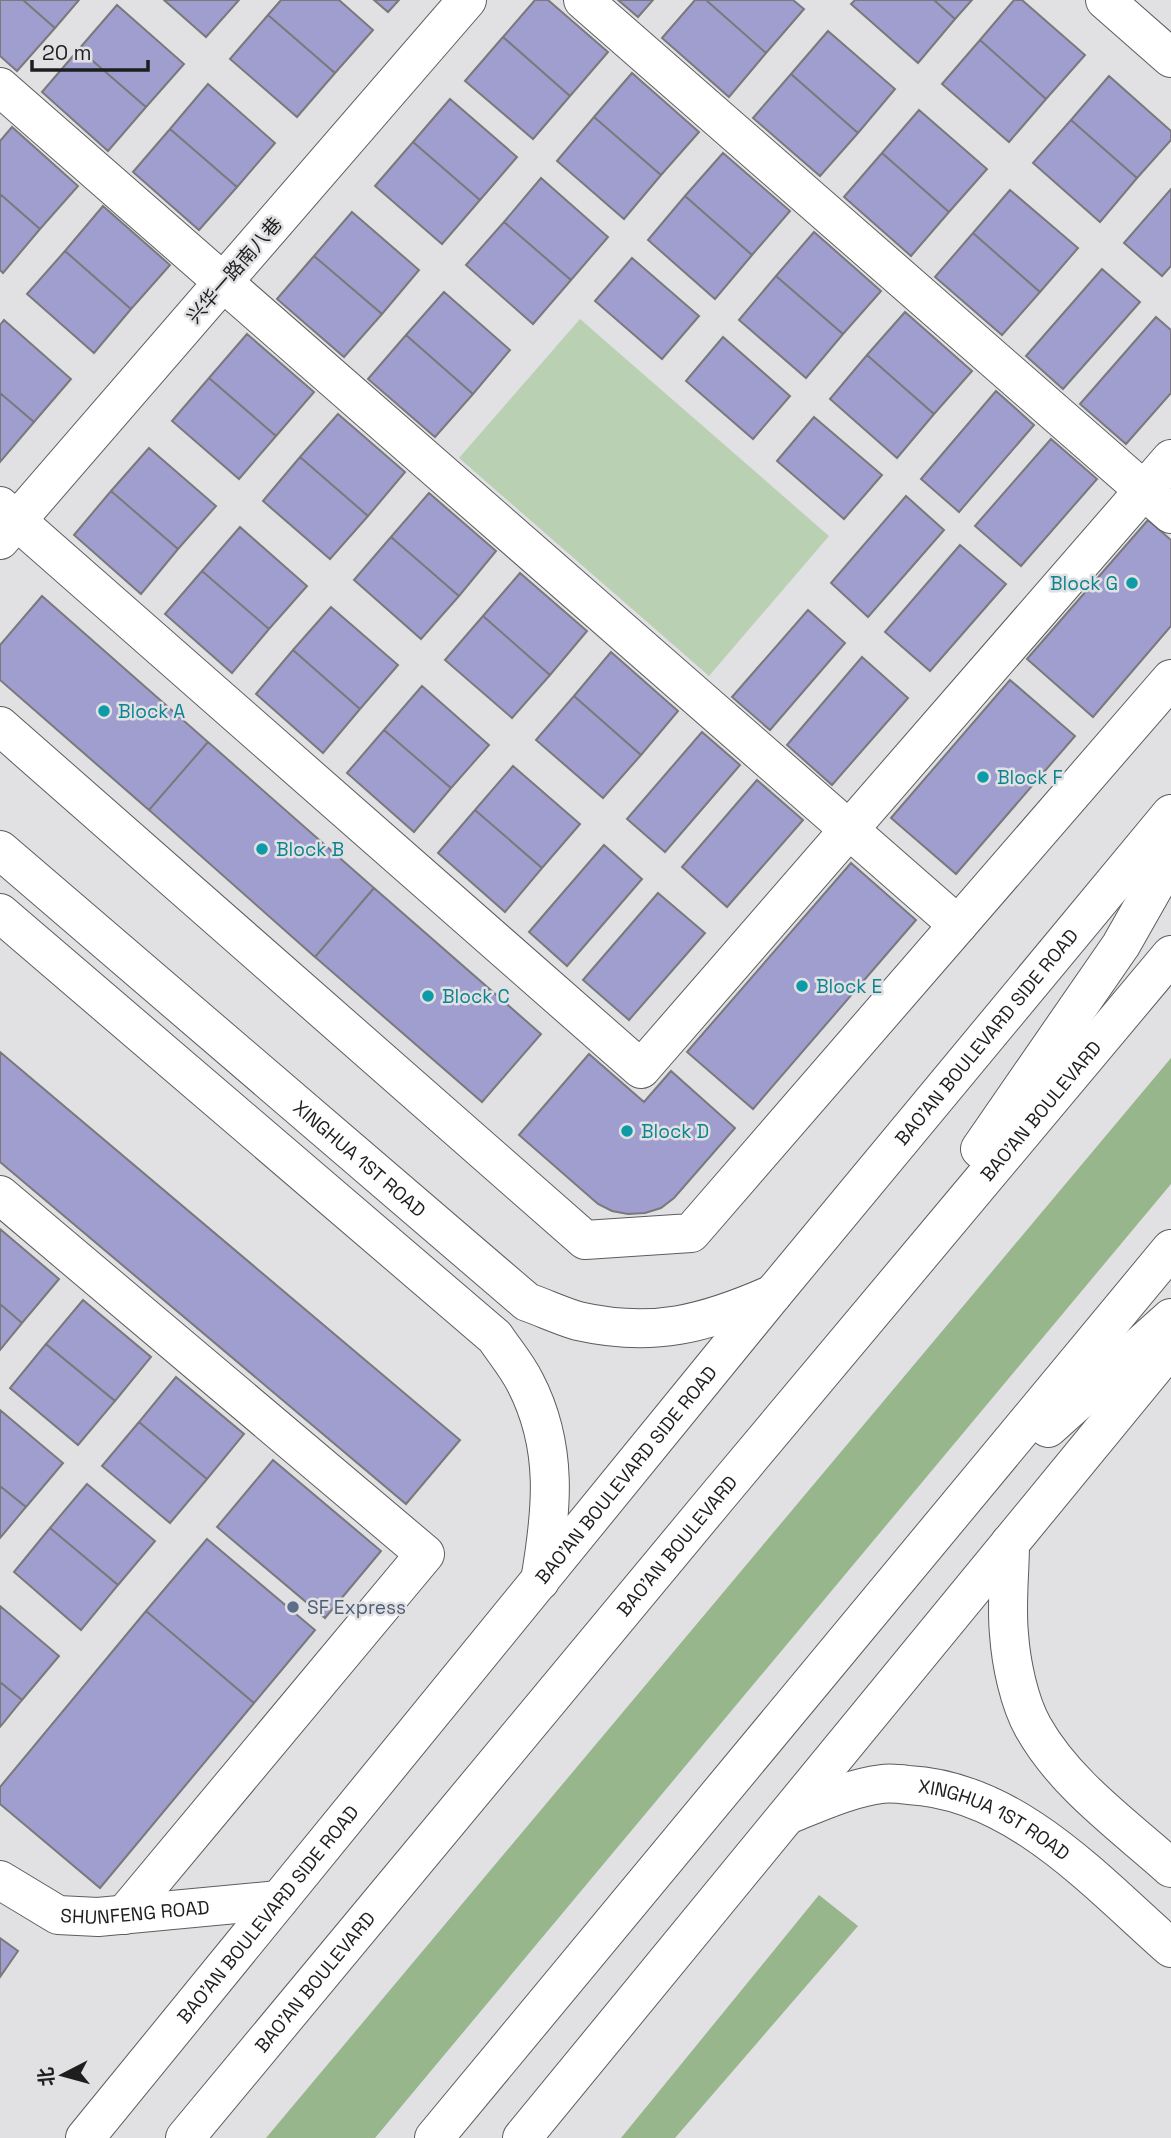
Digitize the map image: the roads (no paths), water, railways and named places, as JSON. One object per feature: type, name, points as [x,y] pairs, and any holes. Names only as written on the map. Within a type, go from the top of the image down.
[{"type":"main road","name":"兴华一路南八巷","points":[[6,522],[223,282],[467,0]]},
{"type":"main road","points":[[583,0],[1157,502]]},
{"type":"main road","points":[[1105,0],[1171,58]]},
{"type":"main road","points":[[0,87],[958,925]]},
{"type":"main road","points":[[6,522],[641,1069],[849,830],[1157,502],[1171,458]]},
{"type":"main road","points":[[0,726],[585,1240],[691,1233],[1171,680]]},
{"type":"main road","name":"BAO'AN BOULEVARD SIDE ROAD","points":[[85,2138],[773,1294],[1171,814]]},
{"type":"main road","name":"XINGHUA 1ST ROAD","points":[[0,849],[527,1302],[577,1320],[627,1329],[689,1324],[726,1315],[773,1294]]},
{"type":"main road","points":[[843,1346],[1121,945],[1171,857]]},
{"type":"main road","points":[[0,913],[495,1337],[525,1382],[543,1429],[551,1479],[548,1530],[540,1581]]},
{"type":"main road","name":"BAO'AN BOULEVARD","points":[[185,2138],[1171,956]]},
{"type":"main road","points":[[0,1195],[425,1554],[124,1915]]},
{"type":"main road","points":[[434,2138],[1171,1249]]},
{"type":"main road","points":[[955,1510],[1171,1318]]},
{"type":"main road","points":[[522,2138],[1171,1347]]},
{"type":"main road","points":[[1010,1543],[1009,1632],[1016,1678],[1031,1725],[1058,1764],[1099,1805],[1171,1868]]},
{"type":"main road","name":"XINGHUA 1ST ROAD","points":[[785,1816],[837,1795],[883,1784],[929,1786],[974,1799],[1013,1819],[1063,1852],[1171,1948]]},
{"type":"main road","name":"SHUNFENG ROAD","points":[[0,1880],[58,1915],[98,1917],[279,1900]]},
{"type":"place","name":"Block G","points":[[1132,583]]},
{"type":"place","name":"Block A","points":[[104,711]]},
{"type":"place","name":"Block F","points":[[983,777]]},
{"type":"place","name":"Block B","points":[[262,849]]},
{"type":"place","name":"Block E","points":[[802,986]]},
{"type":"place","name":"Block C","points":[[428,996]]},
{"type":"place","name":"Block D","points":[[627,1131]]},
{"type":"place","name":"SF Express","points":[[293,1607]]}]
